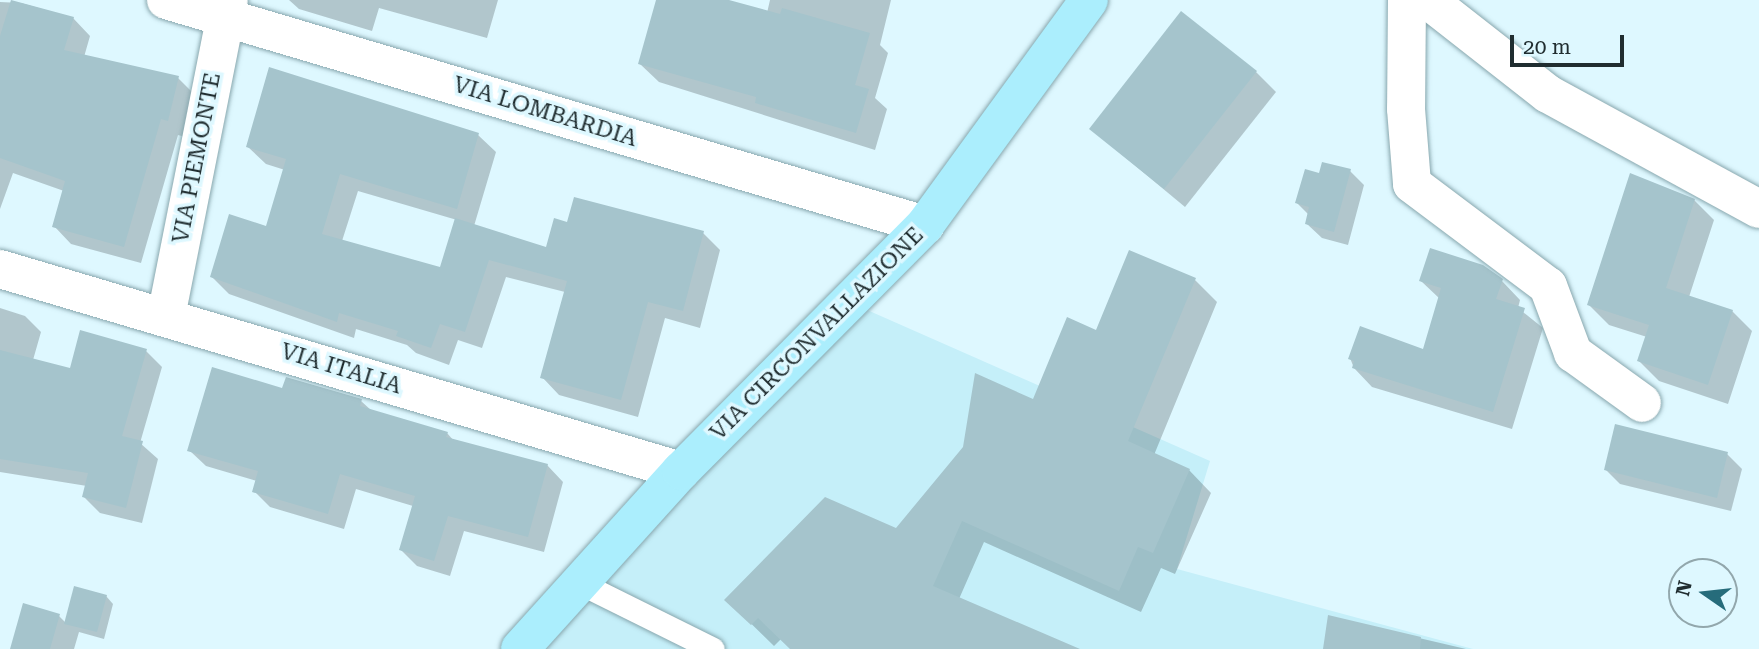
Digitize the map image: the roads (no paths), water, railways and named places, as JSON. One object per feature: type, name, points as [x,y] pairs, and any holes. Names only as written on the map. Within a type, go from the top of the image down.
[{"type":"main road","name":"VIA CIRCONVALLAZIONE","points":[[520,649],[681,471],[925,225],[1089,0]]},
{"type":"street","name":"VIA LOMBARDIA","points":[[166,0],[227,8],[925,225]]},
{"type":"street","points":[[1407,0],[1406,109],[1412,184],[1548,286],[1573,353],[1642,403]]},
{"type":"street","points":[[1428,0],[1548,94],[1759,209]]},
{"type":"street","name":"VIA PIEMONTE","points":[[166,317],[227,8]]},
{"type":"street","name":"VIA ITALIA","points":[[0,269],[681,471]]},
{"type":"lane","points":[[580,583],[713,649]]}]
